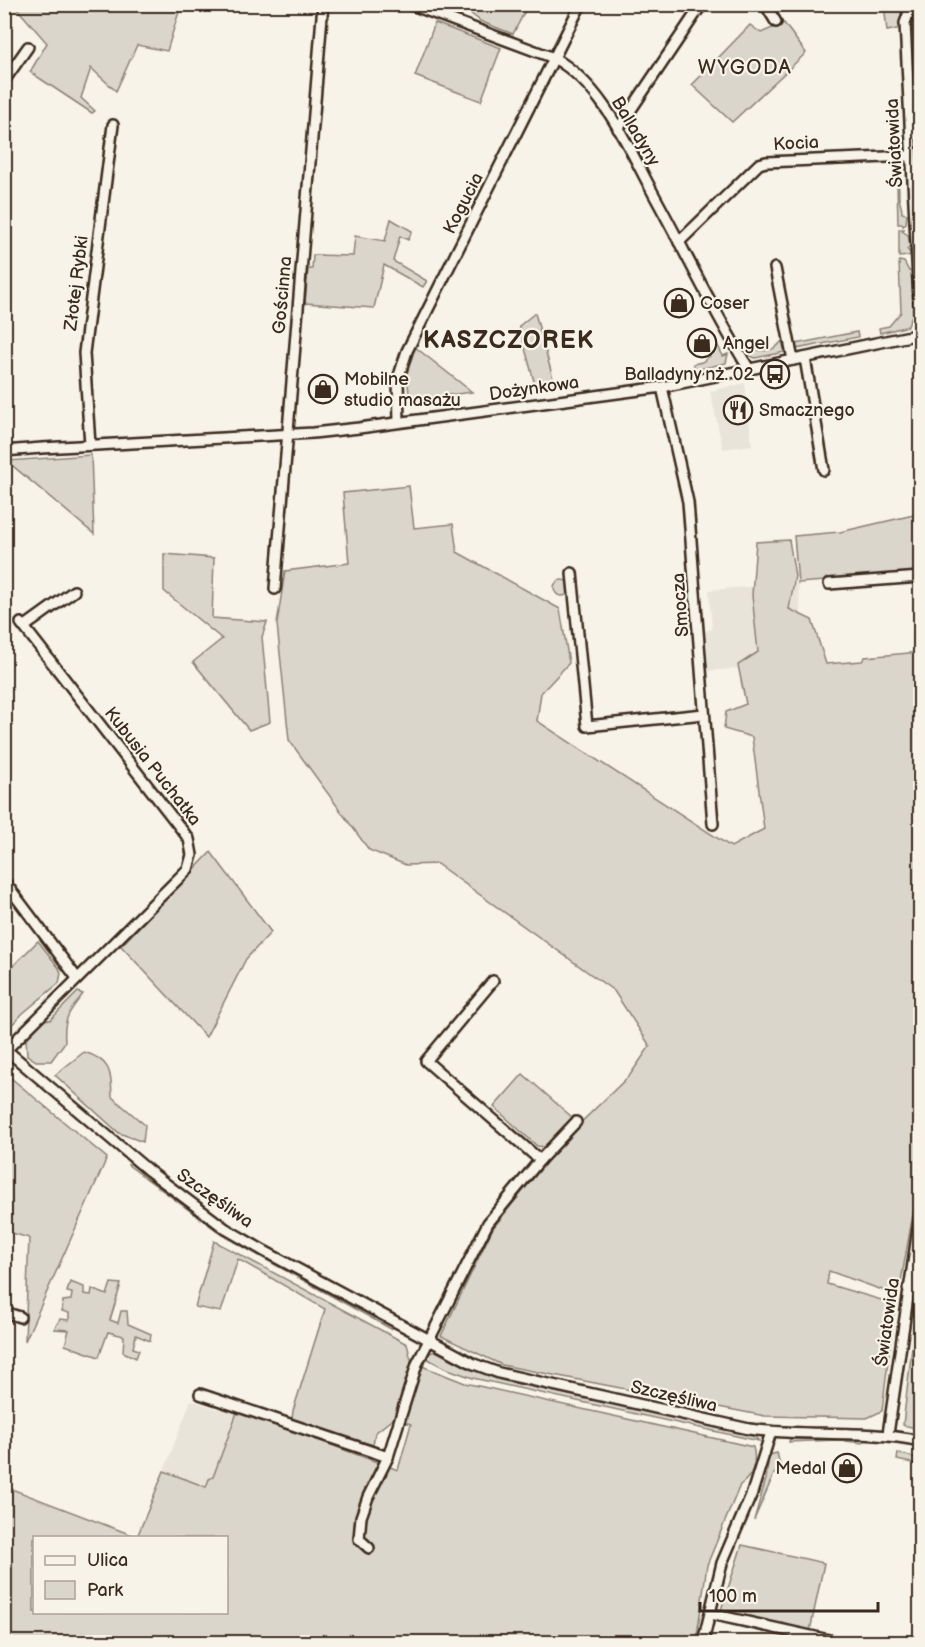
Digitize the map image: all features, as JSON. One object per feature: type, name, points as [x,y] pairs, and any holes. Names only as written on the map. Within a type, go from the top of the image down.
[{"type":"street","name":"Gościnna","points":[[275,589],[323,4]]},
{"type":"street","name":"Balladyny","points":[[409,4],[554,58],[574,71],[588,84],[618,129],[748,369]]},
{"type":"street","name":"Kogucia","points":[[399,422],[398,384],[407,351],[581,4]]},
{"type":"street","points":[[618,129],[702,4]]},
{"type":"street","points":[[765,4],[777,22]]},
{"type":"street","name":"Światowida","points":[[917,4],[910,9],[905,23],[921,321]]},
{"type":"street","points":[[4,81],[28,46]]},
{"type":"street","name":"Złotej Rybki","points":[[90,445],[84,353],[113,125]]},
{"type":"street","name":"Kocia","points":[[679,242],[759,164],[774,160],[911,156]]},
{"type":"street","points":[[775,268],[793,360]]},
{"type":"street","name":"Dożynkowa","points":[[4,451],[334,431],[662,387],[921,334]]},
{"type":"street","points":[[805,358],[824,470]]},
{"type":"street","name":"Smocza","points":[[662,387],[688,502],[712,824]]},
{"type":"street","points":[[572,573],[587,726],[704,714]]},
{"type":"street","points":[[829,585],[921,577]]},
{"type":"street","name":"Kubusia Puchatka","points":[[5,1049],[188,869],[192,858],[189,839],[22,625],[74,591]]},
{"type":"street","points":[[4,881],[77,978]]},
{"type":"street","points":[[493,981],[422,1058],[540,1160]]},
{"type":"street","name":"Szczęśliwa","points":[[5,1049],[149,1171],[226,1228],[474,1364],[499,1373],[736,1427],[771,1432],[888,1434],[921,1441]]},
{"type":"street","points":[[369,1548],[359,1539],[361,1517],[388,1456],[417,1364],[488,1223],[540,1160],[576,1122]]},
{"type":"street","name":"Światowida","points":[[888,1434],[908,1288],[921,1215]]},
{"type":"street","points":[[908,1288],[921,1289]]},
{"type":"street","points":[[4,1312],[20,1317]]},
{"type":"street","points":[[200,1394],[388,1456]]},
{"type":"street","points":[[703,1642],[722,1563],[752,1492],[771,1432]]},
{"type":"street","points":[[711,1614],[838,1642]]},
{"type":"shaded area","points":[[745,383],[752,445],[723,449],[710,391]]},
{"type":"shaded area","points":[[798,583],[805,663],[707,671],[704,631],[712,629],[709,590]]},
{"type":"shaded area","points":[[191,1400],[217,1409],[226,1405],[238,1410],[213,1477],[209,1479],[206,1487],[164,1471]]},
{"type":"green space","points":[[460,4],[458,16],[427,5]]},
{"type":"green space","points":[[469,4],[528,5],[513,34],[482,22],[467,11]]},
{"type":"green space","points":[[14,5],[181,5],[167,51],[137,45],[116,91],[91,68],[81,98],[95,111],[92,113],[30,72],[47,43]]},
{"type":"green space","points":[[884,5],[904,7],[900,26],[897,29],[887,31]]},
{"type":"green space","points":[[919,18],[919,73],[918,50],[912,23],[916,24]]},
{"type":"green space","points":[[435,23],[501,48],[481,101],[415,76]]},
{"type":"green space","points":[[784,23],[806,53],[732,122],[692,85],[750,25],[761,33]]},
{"type":"green space","points":[[897,183],[902,213],[907,214],[906,224],[903,226],[903,224],[898,224]]},
{"type":"green space","points":[[391,219],[412,231],[408,240],[400,236],[393,261],[427,281],[423,287],[384,265],[374,308],[305,303],[308,269],[312,269],[313,255],[353,256],[355,236],[385,241]]},
{"type":"green space","points":[[899,229],[904,229],[902,231],[908,235],[910,246],[907,249],[911,254],[908,256],[899,257]]},
{"type":"green space","points":[[899,261],[904,262],[909,271],[913,272],[915,314],[912,315],[908,326],[880,333],[879,328],[889,326],[901,312]]},
{"type":"green space","points":[[535,313],[554,382],[535,385],[519,326]]},
{"type":"green space","points":[[857,332],[858,337],[796,349],[795,344]]},
{"type":"green space","points":[[782,341],[785,352],[755,358],[749,355],[744,346],[769,350]]},
{"type":"green space","points":[[718,346],[723,356],[728,354],[726,363],[696,370],[693,364],[702,362],[710,356],[708,351]]},
{"type":"green space","points":[[415,347],[472,392],[417,399],[409,393],[407,374]]},
{"type":"green space","points":[[91,455],[94,534],[7,461]]},
{"type":"green space","points":[[409,486],[414,528],[453,524],[457,552],[560,609],[569,663],[541,693],[537,721],[731,847],[764,829],[752,737],[724,729],[726,712],[746,704],[738,665],[758,652],[752,595],[756,542],[789,540],[795,576],[789,609],[812,620],[826,664],[862,661],[865,657],[920,652],[920,1175],[901,1281],[891,1293],[829,1271],[827,1284],[895,1304],[882,1411],[867,1418],[765,1416],[502,1365],[441,1336],[493,1228],[570,1133],[630,1075],[650,1046],[614,991],[437,864],[406,865],[369,850],[289,740],[277,624],[285,571],[349,563],[343,493]]},
{"type":"green space","points":[[918,514],[920,574],[798,583],[794,536],[840,532]]},
{"type":"green space","points":[[164,554],[214,558],[212,618],[267,622],[262,637],[270,722],[249,730],[193,662],[222,639],[164,591]]},
{"type":"green space","points":[[562,580],[568,582],[570,588],[568,594],[562,596],[556,594],[554,588],[556,582]]},
{"type":"green space","points":[[211,852],[271,932],[246,959],[206,1037],[121,946]]},
{"type":"green space","points":[[38,941],[59,968],[61,973],[59,983],[22,1014],[6,1031],[4,1029],[5,974]]},
{"type":"green space","points":[[78,992],[83,994],[68,1016],[65,1042],[51,1061],[36,1061],[27,1055],[26,1038],[44,1019],[50,1020]]},
{"type":"green space","points":[[84,1052],[100,1059],[108,1068],[112,1097],[145,1125],[143,1142],[119,1133],[55,1075]]},
{"type":"green space","points":[[5,1073],[107,1158],[25,1341],[29,1238],[5,1231]]},
{"type":"green space","points":[[523,1074],[573,1118],[546,1147],[537,1146],[494,1107]]},
{"type":"green space","points":[[130,1163],[228,1236],[393,1327],[391,1329],[227,1238],[128,1165]]},
{"type":"green space","points":[[214,1241],[407,1344],[411,1360],[415,1361],[395,1417],[375,1433],[373,1445],[292,1419],[325,1309],[238,1259],[221,1312],[195,1307]]},
{"type":"green space","points":[[920,1277],[920,1429],[903,1425]]},
{"type":"green space","points":[[70,1282],[84,1287],[84,1294],[91,1295],[92,1289],[107,1295],[111,1283],[121,1284],[110,1320],[118,1323],[121,1311],[127,1311],[128,1324],[151,1334],[150,1341],[136,1335],[133,1348],[139,1350],[136,1358],[123,1352],[124,1336],[108,1332],[99,1357],[65,1345],[69,1330],[54,1329],[60,1319],[69,1320],[69,1313],[62,1311],[63,1301],[71,1300],[72,1293],[67,1292]]},
{"type":"green space","points":[[435,1351],[500,1380],[752,1434],[759,1441],[473,1378],[426,1358]]},
{"type":"green space","points":[[422,1366],[465,1383],[753,1447],[753,1468],[740,1485],[707,1565],[696,1642],[5,1642],[4,1486],[134,1536],[33,1536],[33,1614],[228,1614],[228,1536],[137,1536],[164,1471],[206,1487],[209,1479],[213,1477],[238,1410],[398,1470],[411,1424],[404,1422]]},
{"type":"green space","points":[[790,1439],[861,1439],[864,1441],[863,1443],[836,1440],[789,1442]]},
{"type":"green space","points":[[777,1453],[781,1468],[774,1474],[754,1520],[766,1479],[769,1455]]},
{"type":"green space","points":[[898,1453],[920,1459],[920,1465],[897,1460]]},
{"type":"green space","points":[[742,1545],[824,1563],[810,1631],[721,1610]]},
{"type":"place","name":"Coser","points":[[679,303]]},
{"type":"place","name":"Angel","points":[[702,343]]},
{"type":"place","name":"Balladyny nż. 02","points":[[775,374]]},
{"type":"place","name":"Mobilne studio masażu","points":[[323,389]]},
{"type":"place","name":"Smacznego","points":[[738,410]]},
{"type":"place","name":"Medal","points":[[847,1468]]},
{"type":"district","name":"WYGODA","points":[[745,67]]},
{"type":"district","name":"KASZCZOREK","points":[[509,340]]}]
